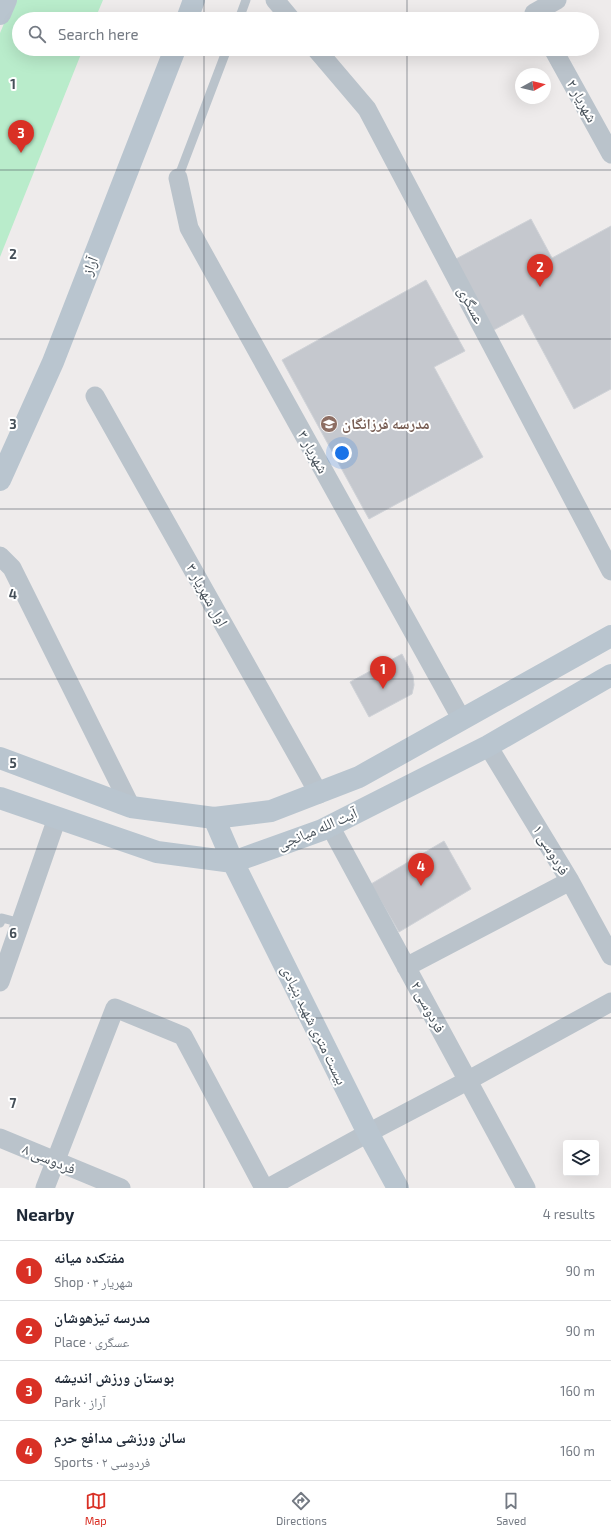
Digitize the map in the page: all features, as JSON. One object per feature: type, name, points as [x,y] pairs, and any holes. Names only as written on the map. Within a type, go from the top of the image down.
[{"type":"main road","points":[[0,14],[6,0]]},
{"type":"main road","points":[[190,12],[194,0]]},
{"type":"main road","name":"آراز","points":[[0,480],[53,362],[172,56]]},
{"type":"main road","name":"آیت الله میانجی","points":[[0,758],[131,807],[214,818],[271,811],[359,778],[611,636]]},
{"type":"main road","name":"آیت الله میانجی","points":[[0,798],[158,852],[233,862],[330,826],[488,746],[611,675]]},
{"type":"main road","points":[[462,720],[488,746]]},
{"type":"main road","name":"بیست متری شهید بنیادی","points":[[214,818],[233,862],[368,1133],[398,1188]]},
{"type":"street","points":[[275,0],[285,12]]},
{"type":"street","points":[[532,11],[558,0]]},
{"type":"street","name":"عسگری","points":[[322,56],[367,109],[611,571]]},
{"type":"street","name":"شهریار ۲","points":[[557,56],[611,154]]},
{"type":"street","name":"شهریار ۳","points":[[178,178],[189,228],[462,720]]},
{"type":"street","name":"اول شهریار ۳","points":[[95,396],[319,794]]},
{"type":"street","points":[[0,556],[12,568],[131,807]]},
{"type":"street","name":"فردوسی ۱","points":[[488,746],[570,881],[611,956]]},
{"type":"street","points":[[0,982],[57,818]]},
{"type":"street","name":"فردوسی ۲","points":[[330,826],[526,1188]]},
{"type":"street","points":[[406,967],[570,881]]},
{"type":"street","points":[[268,1188],[611,1002]]},
{"type":"street","points":[[45,1188],[115,1008],[183,1036],[264,1188]]},
{"type":"street","name":"فردوسی ۸","points":[[0,1138],[121,1188]]},
{"type":"lane","points":[[242,12],[246,0]]},
{"type":"lane","points":[[178,178],[225,56]]},
{"type":"lane","points":[[0,923],[2,918],[21,923]]},
{"type":"green space","points":[[14,0],[103,0],[98,12],[12,12],[12,56],[80,56],[0,257],[0,33]]},
{"type":"building","points":[[531,219],[552,258],[611,226],[611,389],[574,409],[523,314],[492,331],[454,260]]},
{"type":"building","name":"مدرسه فرزانگان","points":[[426,280],[465,351],[434,367],[483,457],[369,519],[282,360]]},
{"type":"building","points":[[402,654],[413,676],[414,685],[412,694],[369,717],[350,682]]},
{"type":"building","points":[[444,841],[471,889],[399,932],[371,884]]},
{"type":"place","name":"بوستان ورزش اندیشه","points":[[21,153]]},
{"type":"place","name":"مدرسه تیزهوشان","points":[[540,287]]},
{"type":"place","name":"مدرسه فرزانگان","points":[[329,424]]},
{"type":"place","name":"مفتکده میانه","points":[[383,689]]},
{"type":"place","name":"سالن ورزشی مدافع حرم","points":[[421,886]]}]
